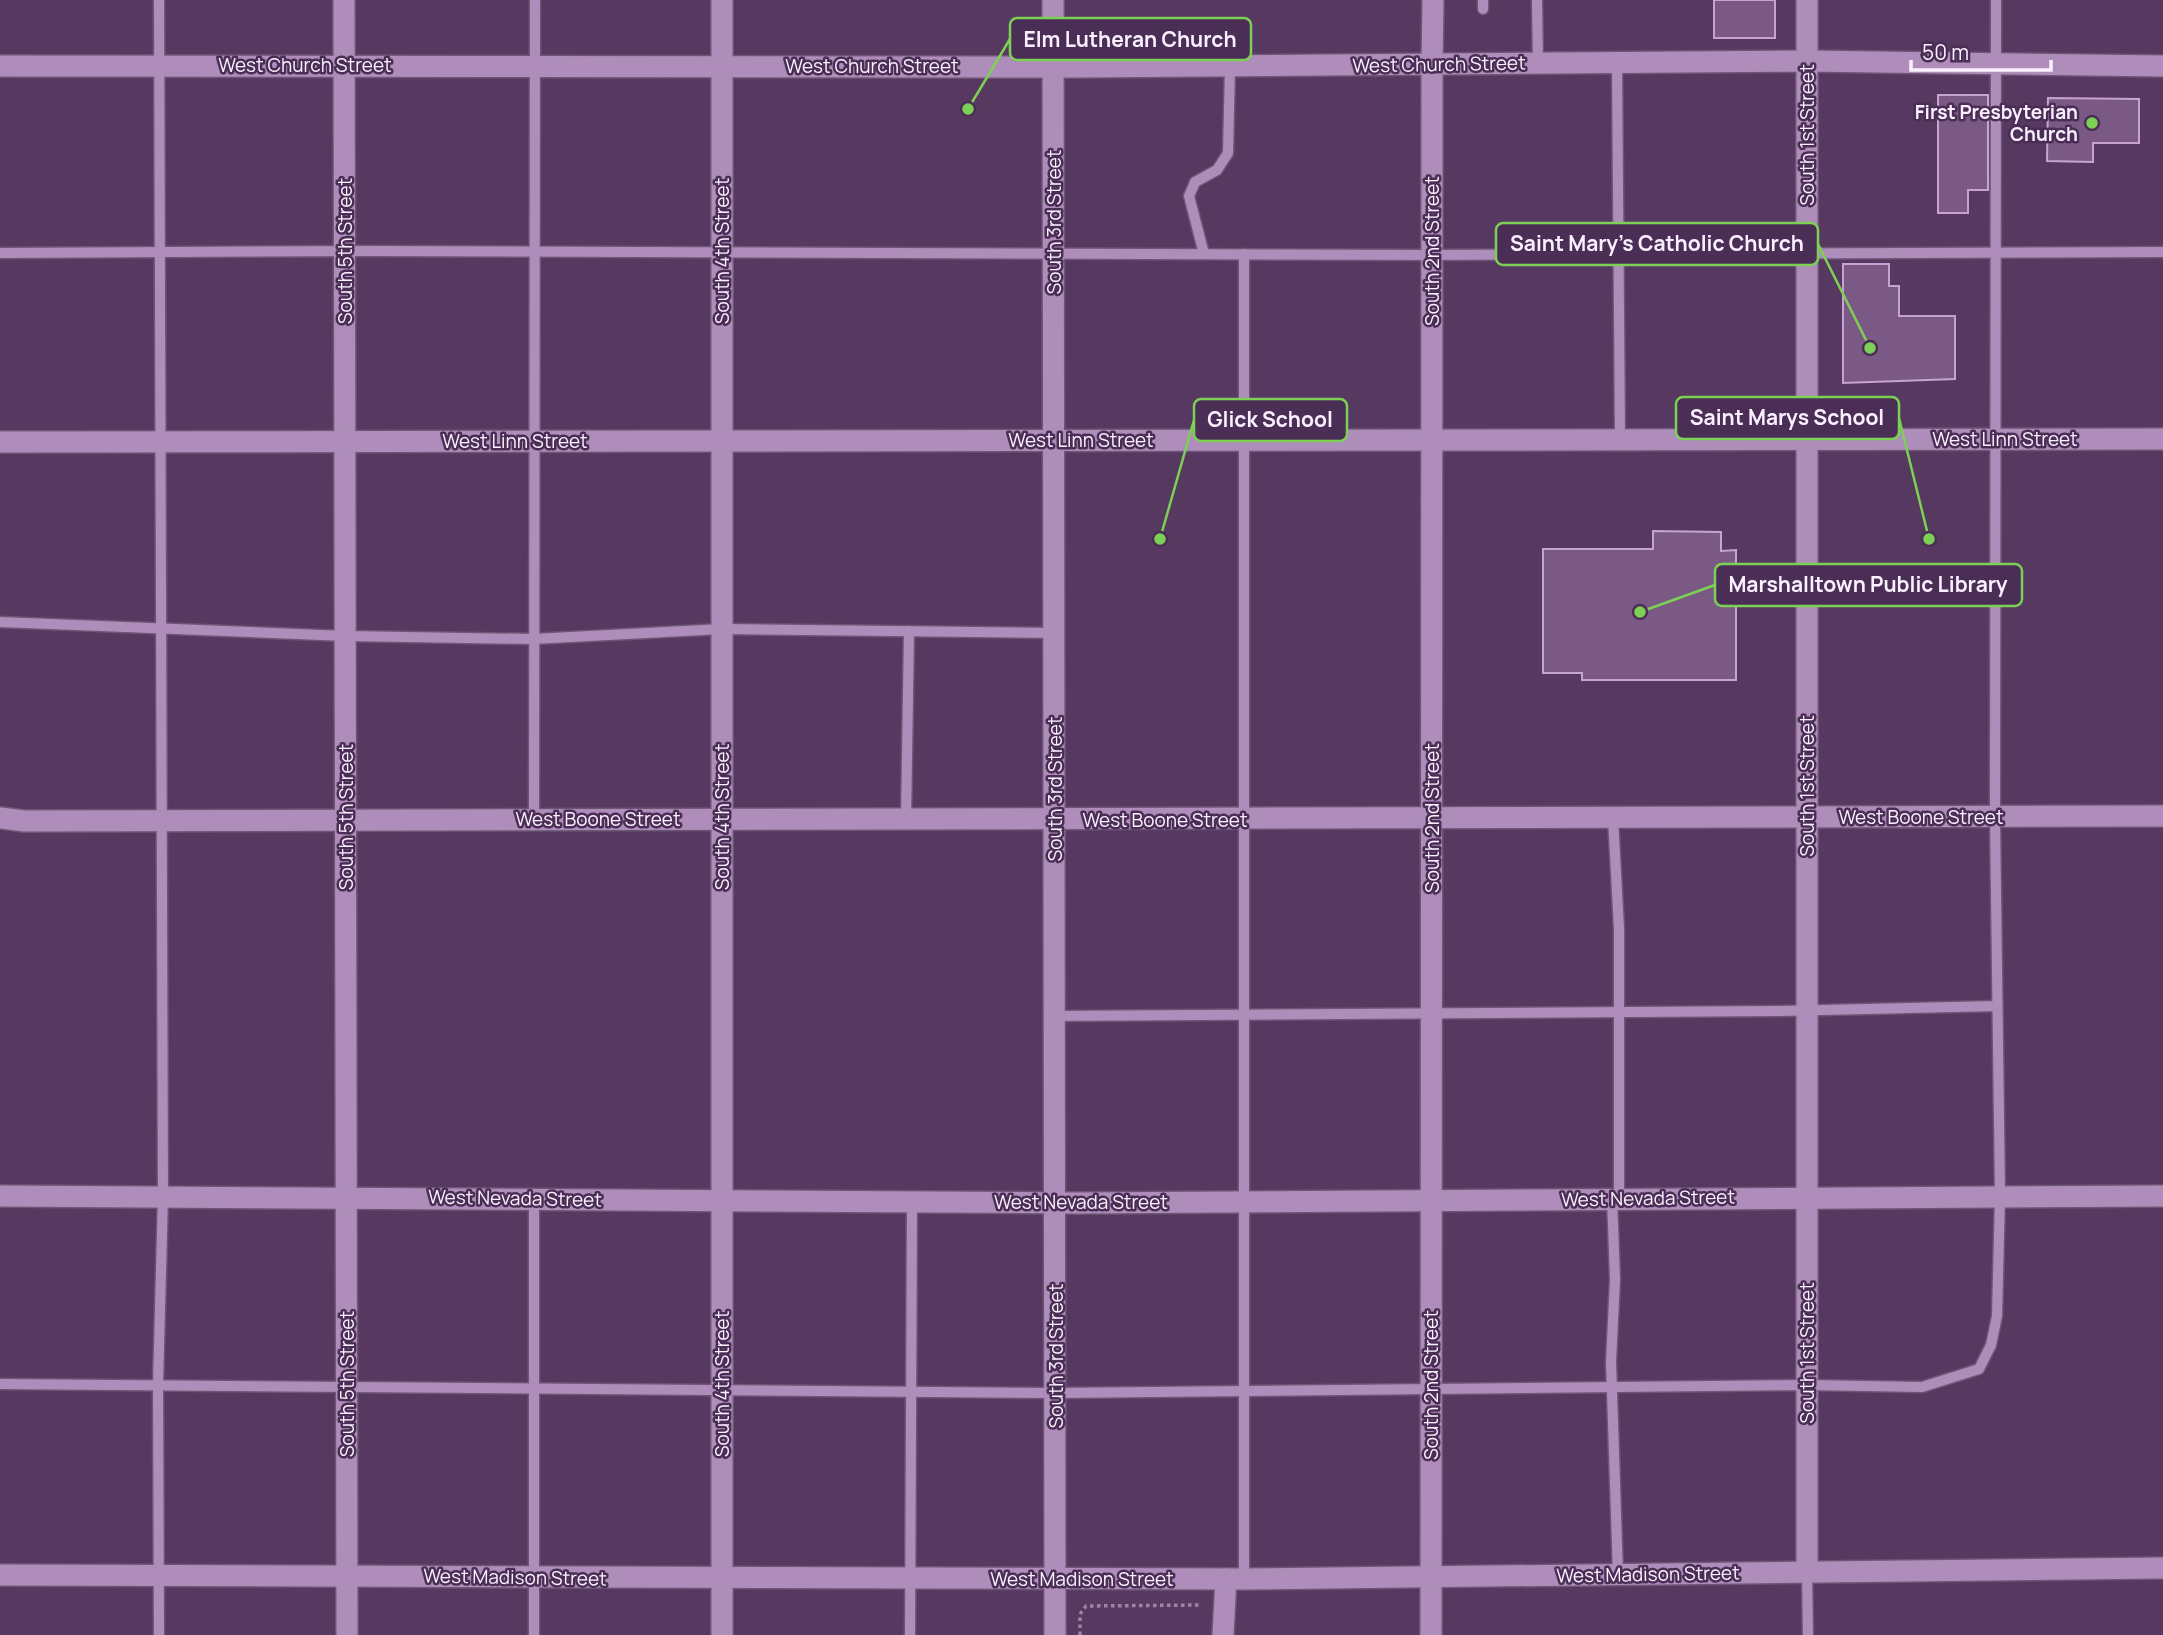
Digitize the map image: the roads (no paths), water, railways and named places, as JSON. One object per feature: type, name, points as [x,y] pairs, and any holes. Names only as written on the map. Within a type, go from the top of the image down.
[{"type":"street","name":"South 5th Street","points":[[344,0],[347,1635]]},
{"type":"street","name":"South 4th Street","points":[[722,0],[722,1635]]},
{"type":"street","name":"South 3rd Street","points":[[1054,0],[1055,1635]]},
{"type":"street","name":"South 2nd Street","points":[[1432,1635],[1433,0]]},
{"type":"street","name":"South 1st Street","points":[[1807,0],[1807,1572]]},
{"type":"street","name":"West Church Street","points":[[0,66],[1054,67],[1807,61],[2163,66]]},
{"type":"street","name":"West Linn Street","points":[[0,442],[2163,439]]},
{"type":"street","name":"West Boone Street","points":[[0,818],[24,821],[1244,820],[2163,816]]},
{"type":"street","name":"West Nevada Street","points":[[0,1196],[347,1196],[1055,1203],[1807,1196],[2163,1196]]},
{"type":"street","name":"West Madison Street","points":[[0,1575],[347,1574],[722,1579],[1235,1579],[2163,1568]]},
{"type":"street","points":[[1223,1635],[1235,1579]]},
{"type":"lane","points":[[159,0],[163,1196],[158,1384],[159,1635]]},
{"type":"lane","points":[[534,819],[535,0]]},
{"type":"lane","points":[[1537,0],[1538,64]]},
{"type":"lane","points":[[0,1384],[1056,1393],[1807,1385],[1922,1387],[1979,1369],[1991,1345],[1997,1316],[2000,1196],[1995,817],[1996,0]]},
{"type":"lane","points":[[1618,63],[1620,439]]},
{"type":"lane","points":[[1204,254],[1189,196],[1195,182],[1217,170],[1228,153],[1230,66]]},
{"type":"lane","points":[[0,253],[345,251],[1432,255],[2163,252]]},
{"type":"lane","points":[[1235,1579],[1244,1391],[1244,254]]},
{"type":"lane","points":[[0,622],[533,639],[722,629],[1054,633]]},
{"type":"lane","points":[[906,820],[909,631]]},
{"type":"lane","points":[[1613,818],[1620,1010],[1614,1387],[1618,1575]]},
{"type":"lane","points":[[1055,1016],[1997,1006]]},
{"type":"lane","points":[[534,1199],[534,1635]]},
{"type":"lane","points":[[911,1635],[912,1202]]},
{"type":"lane","points":[[1807,1572],[1808,1635]]},
{"type":"place","name":"Elm Lutheran Church","points":[[968,109]]},
{"type":"place","name":"First Presbyterian Church","points":[[2092,123]]},
{"type":"place","name":"Saint Mary's Catholic Church","points":[[1870,348]]},
{"type":"place","name":"Glick School","points":[[1160,539]]},
{"type":"place","name":"Saint Marys School","points":[[1929,539]]},
{"type":"place","name":"Marshalltown Public Library","points":[[1640,612]]}]
